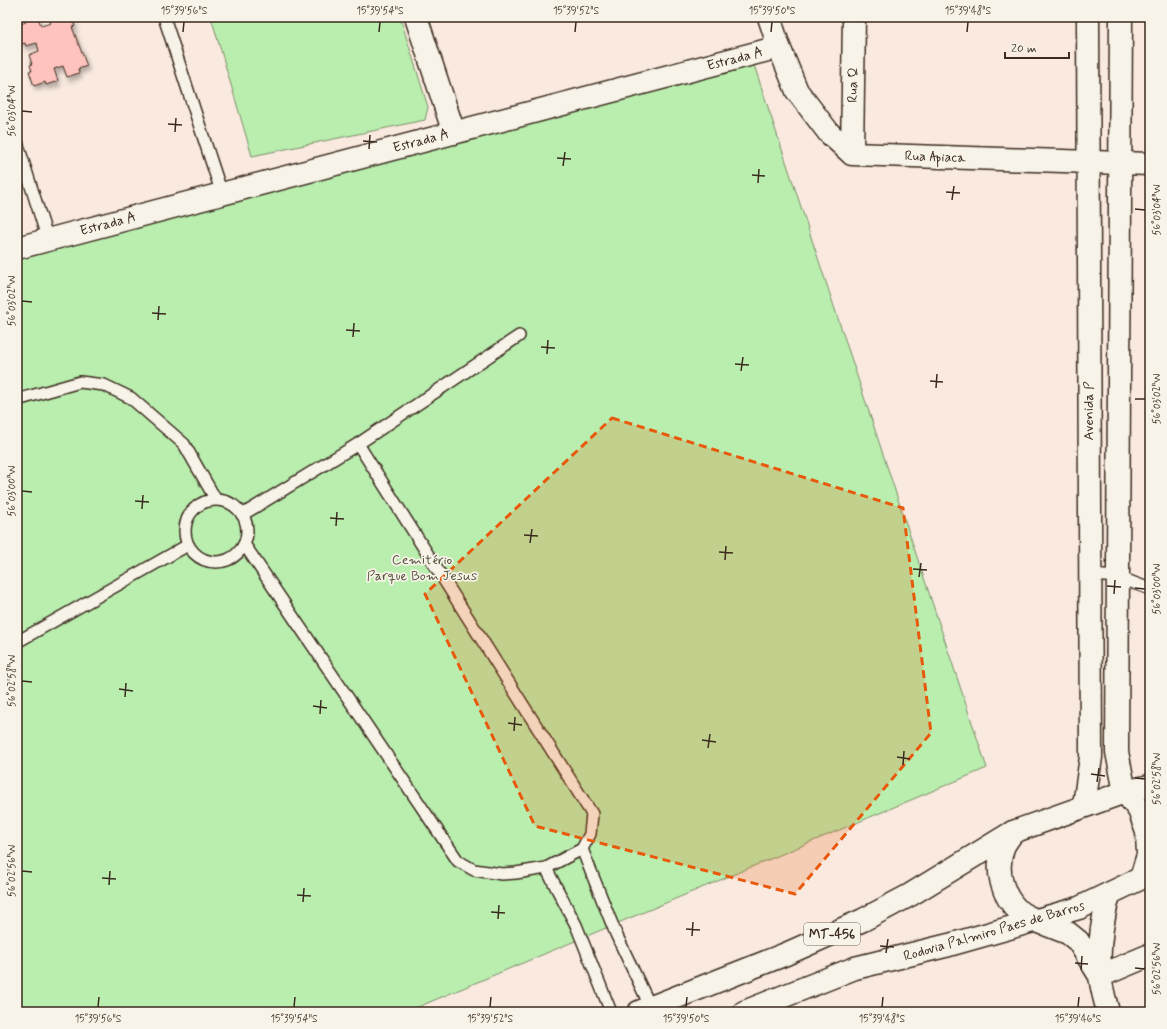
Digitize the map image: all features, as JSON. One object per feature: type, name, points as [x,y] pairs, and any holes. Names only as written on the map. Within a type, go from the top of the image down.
[{"type":"street","points":[[416,17],[454,133]]},
{"type":"street","points":[[770,17],[779,47],[797,91],[828,133],[852,154]]},
{"type":"street","name":"Rua Q","points":[[852,154],[854,17]]},
{"type":"street","name":"Avenida P","points":[[1084,805],[1091,757],[1088,17]]},
{"type":"street","points":[[1121,17],[1117,752],[1125,792],[1139,810],[1147,832],[1148,855],[1146,876]]},
{"type":"street","name":"Estrada A","points":[[17,248],[779,47]]},
{"type":"street","name":"Rua Apiaca","points":[[852,154],[1150,164]]},
{"type":"street","name":"MT-456","points":[[645,1010],[786,954],[863,920],[910,895],[1013,832],[1084,805],[1150,786]]},
{"type":"street","points":[[1013,832],[1003,847],[999,865],[1001,883],[1008,899],[1021,912],[1037,921],[1068,933],[1078,941],[1100,976]]},
{"type":"street","name":"Rodovia Palmiro Paes de Barros","points":[[744,1012],[854,968],[949,945],[1079,908],[1146,876]]},
{"type":"street","points":[[1108,1012],[1100,976],[1101,929],[1109,894]]},
{"type":"street","points":[[1100,976],[1150,955]]},
{"type":"lane","points":[[164,17],[222,194]]},
{"type":"lane","points":[[17,142],[48,240]]},
{"type":"lane","points":[[242,515],[358,444],[519,336]]},
{"type":"lane","points":[[17,400],[80,382],[104,385],[131,398],[184,444],[216,500]]},
{"type":"lane","points":[[244,544],[458,861],[474,870],[502,874],[516,873],[546,868],[582,849],[590,834],[592,814],[358,444]]},
{"type":"lane","points":[[216,500],[226,502],[235,507],[242,515],[246,524],[244,544],[231,558],[222,562],[212,562],[202,559],[194,554],[188,545],[185,530],[190,515],[196,507],[206,502],[216,500]]},
{"type":"lane","points":[[17,642],[188,545]]},
{"type":"lane","points":[[1090,575],[1118,577],[1150,590]]},
{"type":"lane","points":[[582,849],[645,1010]]},
{"type":"lane","points":[[546,868],[576,925],[611,1012]]},
{"type":"highlighted area","points":[[612,418],[903,508],[931,733],[795,894],[535,826],[425,594]]},
{"type":"green space","points":[[211,17],[400,17],[428,107],[425,120],[252,156]]},
{"type":"green space","name":"Cemitério Parque Bom Jesus","points":[[753,62],[987,768],[406,1012],[17,1012],[17,258]]},
{"type":"building","points":[[30,17],[38,17],[41,26],[51,23],[48,17],[72,17],[75,26],[72,27],[87,66],[78,69],[79,73],[67,77],[63,66],[54,69],[58,81],[46,85],[45,82],[34,86],[29,71],[32,71],[30,65],[32,64],[29,55],[39,51],[37,43],[26,46],[25,43],[22,44],[17,30],[17,25],[26,22],[25,19]]}]
